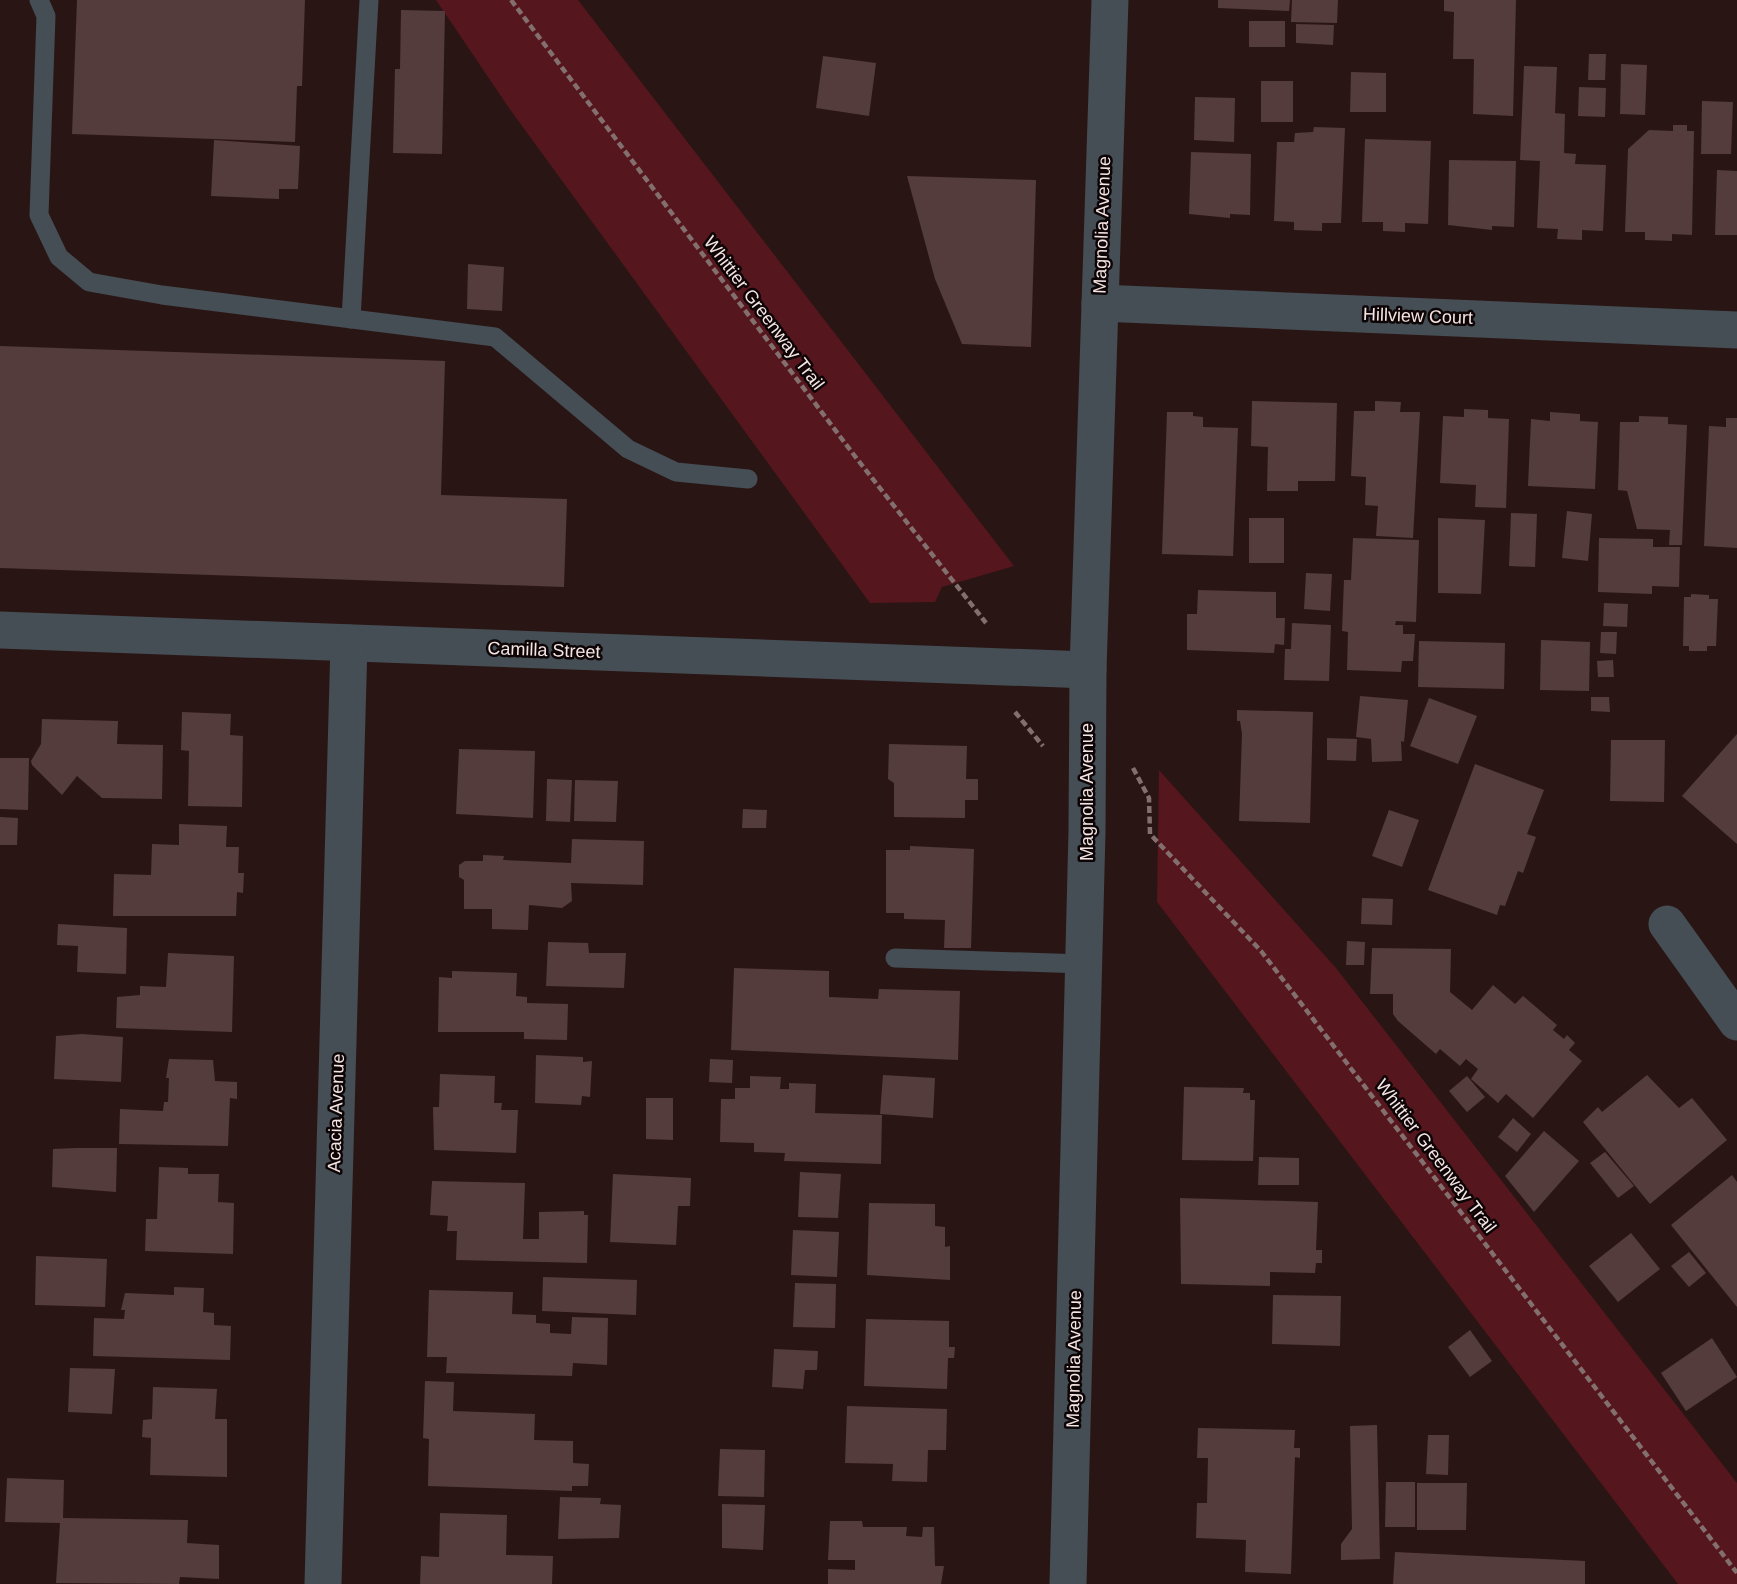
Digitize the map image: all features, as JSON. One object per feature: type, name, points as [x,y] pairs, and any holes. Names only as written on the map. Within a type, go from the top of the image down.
[{"type":"street","name":"Magnolia Avenue","points":[[1068,1584],[1084,964],[1088,670],[1110,0]]},
{"type":"street","name":"Hillview Court","points":[[1100,303],[1737,330]]},
{"type":"street","name":"Camilla Street","points":[[0,630],[1088,670]]},
{"type":"street","name":"Acacia Avenue","points":[[323,1584],[349,643]]},
{"type":"street","points":[[1667,924],[1737,1022]]},
{"type":"lane","points":[[39,0],[46,16],[39,215],[59,257],[89,282],[162,295],[495,337],[628,449],[676,472],[748,480]]},
{"type":"lane","points":[[351,319],[369,0]]},
{"type":"lane","points":[[895,958],[1084,964]]},
{"type":"path","name":"Whittier Greenway Trail","points":[[511,0],[854,455],[991,630]]},
{"type":"path","points":[[1009,704],[1049,752]]},
{"type":"path","name":"Whittier Greenway Trail","points":[[1127,764],[1149,798],[1150,834],[1261,951],[1737,1573]]},
{"type":"shaded area","points":[[436,0],[578,0],[1014,566],[942,587],[935,602],[870,603],[509,108]]},
{"type":"shaded area","points":[[1159,770],[1336,968],[1737,1483],[1737,1584],[1678,1584],[1157,902]]},
{"type":"building","points":[[77,0],[305,0],[302,86],[297,86],[295,142],[72,134]]},
{"type":"building","points":[[1218,0],[1290,0],[1289,11],[1218,8]]},
{"type":"building","points":[[1292,0],[1338,0],[1337,23],[1291,22]]},
{"type":"building","points":[[1444,0],[1516,0],[1513,116],[1473,114],[1474,59],[1453,59],[1454,12],[1444,11]]},
{"type":"building","points":[[401,10],[445,11],[442,154],[393,153],[395,69],[400,69]]},
{"type":"building","points":[[1249,21],[1285,21],[1285,47],[1249,47]]},
{"type":"building","points":[[1296,24],[1334,25],[1333,45],[1296,43]]},
{"type":"building","points":[[1589,54],[1606,54],[1605,80],[1588,80]]},
{"type":"building","points":[[823,56],[876,63],[869,116],[816,108]]},
{"type":"building","points":[[1621,64],[1647,65],[1645,115],[1620,114]]},
{"type":"building","points":[[1524,66],[1557,67],[1555,113],[1565,114],[1564,153],[1576,154],[1575,164],[1606,165],[1603,231],[1582,230],[1582,240],[1557,239],[1558,229],[1537,228],[1540,161],[1520,160]]},
{"type":"building","points":[[1351,72],[1386,73],[1386,112],[1350,112]]},
{"type":"building","points":[[1261,81],[1293,81],[1293,122],[1261,122]]},
{"type":"building","points":[[1579,87],[1606,88],[1605,117],[1578,116]]},
{"type":"building","points":[[1195,97],[1235,98],[1234,142],[1194,140]]},
{"type":"building","points":[[1702,101],[1733,102],[1731,154],[1701,154]]},
{"type":"building","points":[[1673,125],[1687,125],[1687,131],[1694,131],[1692,235],[1672,234],[1672,241],[1645,240],[1645,232],[1625,232],[1628,149],[1649,130],[1673,131]]},
{"type":"building","points":[[1314,127],[1345,128],[1341,223],[1322,223],[1322,231],[1294,230],[1294,222],[1274,221],[1277,142],[1294,142],[1295,133],[1313,132]]},
{"type":"building","points":[[1365,139],[1431,141],[1428,224],[1405,223],[1405,232],[1383,231],[1383,222],[1362,222]]},
{"type":"building","points":[[214,140],[300,146],[298,189],[279,189],[279,199],[211,196]]},
{"type":"building","points":[[1191,152],[1251,154],[1250,215],[1230,214],[1230,218],[1189,214]]},
{"type":"building","points":[[1449,160],[1516,161],[1514,227],[1492,226],[1492,230],[1448,225]]},
{"type":"building","points":[[1717,170],[1737,171],[1737,235],[1715,235]]},
{"type":"building","points":[[907,176],[1036,180],[1031,347],[962,344],[935,279]]},
{"type":"building","points":[[468,264],[504,267],[502,311],[467,309]]},
{"type":"building","points":[[0,346],[445,361],[441,495],[567,499],[564,587],[0,568]]},
{"type":"building","points":[[1252,401],[1337,403],[1335,481],[1298,481],[1298,491],[1267,491],[1268,447],[1251,446]]},
{"type":"building","points":[[1375,401],[1401,402],[1400,412],[1420,412],[1413,538],[1376,536],[1378,506],[1365,505],[1366,477],[1351,476],[1354,411],[1375,411]]},
{"type":"building","points":[[1464,409],[1488,410],[1488,418],[1509,419],[1506,508],[1475,507],[1476,485],[1440,483],[1443,416],[1464,417]]},
{"type":"building","points":[[1167,412],[1193,412],[1193,416],[1203,417],[1203,427],[1238,428],[1233,556],[1162,554]]},
{"type":"building","points":[[1550,412],[1580,414],[1580,421],[1598,422],[1595,489],[1528,486],[1531,419],[1550,421]]},
{"type":"building","points":[[1639,416],[1668,417],[1668,424],[1687,425],[1682,545],[1669,545],[1670,530],[1637,529],[1627,491],[1618,490],[1620,422],[1639,422]]},
{"type":"building","points":[[1726,418],[1737,418],[1737,548],[1704,546],[1709,426],[1726,427]]},
{"type":"building","points":[[1567,511],[1592,514],[1588,561],[1562,558]]},
{"type":"building","points":[[1511,513],[1537,514],[1535,567],[1509,566]]},
{"type":"building","points":[[1249,518],[1284,518],[1284,563],[1249,563]]},
{"type":"building","points":[[1438,518],[1485,520],[1481,594],[1438,593]]},
{"type":"building","points":[[1353,538],[1419,540],[1416,622],[1396,621],[1395,625],[1403,625],[1403,634],[1415,634],[1413,661],[1402,661],[1401,672],[1347,670],[1348,632],[1342,631],[1344,580],[1351,580]]},
{"type":"building","points":[[1599,538],[1653,539],[1653,547],[1680,547],[1679,587],[1652,586],[1652,594],[1598,592]]},
{"type":"building","points":[[1306,573],[1332,574],[1330,611],[1304,609]]},
{"type":"building","points":[[1198,590],[1276,592],[1276,618],[1285,618],[1284,645],[1275,644],[1274,653],[1187,650],[1187,614],[1197,614]]},
{"type":"building","points":[[1691,594],[1709,595],[1709,599],[1718,599],[1716,646],[1707,646],[1707,651],[1689,651],[1689,646],[1683,646],[1684,597],[1691,597]]},
{"type":"building","points":[[1604,603],[1628,604],[1627,627],[1603,626]]},
{"type":"building","points":[[1292,623],[1331,625],[1329,681],[1284,680],[1285,649],[1291,649]]},
{"type":"building","points":[[1601,632],[1617,632],[1616,654],[1600,653]]},
{"type":"building","points":[[1541,640],[1590,642],[1589,691],[1540,690]]},
{"type":"building","points":[[1419,641],[1505,643],[1504,689],[1418,687]]},
{"type":"building","points":[[1613,660],[1614,677],[1598,677],[1597,661]]},
{"type":"building","points":[[1360,696],[1408,700],[1404,742],[1401,741],[1402,761],[1372,762],[1371,739],[1356,737]]},
{"type":"building","points":[[1591,697],[1609,697],[1610,712],[1591,711]]},
{"type":"building","points":[[1429,698],[1477,716],[1458,764],[1410,746]]},
{"type":"building","points":[[1237,710],[1313,712],[1310,823],[1239,821],[1242,734],[1240,721],[1237,721]]},
{"type":"building","points":[[182,712],[231,714],[230,735],[243,736],[242,807],[188,806],[189,751],[181,750]]},
{"type":"building","points":[[42,719],[118,721],[117,744],[163,745],[162,799],[102,798],[77,776],[62,795],[32,765],[31,761],[41,744]]},
{"type":"building","points":[[1737,734],[1737,844],[1682,796]]},
{"type":"building","points":[[1327,738],[1357,739],[1356,761],[1327,760]]},
{"type":"building","points":[[1611,740],[1665,740],[1664,802],[1610,801]]},
{"type":"building","points":[[889,744],[967,746],[966,779],[978,779],[978,800],[965,800],[965,818],[894,817],[894,783],[888,779]]},
{"type":"building","points":[[459,749],[535,751],[533,818],[456,814]]},
{"type":"building","points":[[0,758],[29,758],[28,810],[0,809]]},
{"type":"building","points":[[1475,764],[1544,790],[1527,834],[1536,837],[1523,873],[1518,871],[1505,906],[1500,905],[1497,915],[1428,890]]},
{"type":"building","points":[[547,779],[572,780],[570,822],[546,821]]},
{"type":"building","points":[[575,780],[618,781],[616,822],[574,821]]},
{"type":"building","points":[[743,809],[767,810],[766,828],[742,828]]},
{"type":"building","points":[[1389,810],[1419,820],[1402,867],[1372,856]]},
{"type":"building","points":[[0,817],[18,818],[17,845],[0,845]]},
{"type":"building","points":[[179,824],[227,826],[226,847],[239,847],[238,873],[244,873],[243,893],[237,892],[236,916],[113,916],[114,874],[151,875],[152,844],[179,845]]},
{"type":"building","points":[[572,839],[644,841],[643,885],[571,883],[572,901],[562,908],[529,905],[528,930],[492,929],[492,909],[464,909],[464,880],[459,877],[459,865],[465,861],[483,861],[483,855],[504,856],[503,860],[571,863]]},
{"type":"building","points":[[910,846],[974,849],[971,948],[944,948],[945,920],[904,919],[904,913],[886,913],[886,850],[910,850]]},
{"type":"building","points":[[1362,898],[1393,899],[1392,925],[1361,924]]},
{"type":"building","points":[[58,924],[127,928],[126,974],[77,972],[78,946],[57,945]]},
{"type":"building","points":[[1347,941],[1365,942],[1364,965],[1346,965]]},
{"type":"building","points":[[548,942],[588,943],[589,953],[626,953],[624,988],[546,986]]},
{"type":"building","points":[[1372,948],[1451,949],[1450,992],[1472,1010],[1493,985],[1515,1004],[1523,996],[1557,1025],[1553,1030],[1564,1039],[1567,1035],[1575,1043],[1569,1050],[1582,1061],[1533,1118],[1506,1094],[1498,1103],[1471,1079],[1478,1069],[1466,1059],[1460,1066],[1440,1049],[1436,1054],[1398,1021],[1393,1014],[1393,994],[1370,994]]},
{"type":"building","points":[[168,953],[234,956],[232,1032],[116,1028],[117,997],[140,995],[140,986],[166,987]]},
{"type":"building","points":[[734,968],[829,971],[829,997],[878,999],[879,989],[960,991],[958,1060],[731,1050]]},
{"type":"building","points":[[452,971],[517,973],[516,996],[527,997],[527,1003],[568,1004],[567,1040],[524,1039],[524,1032],[438,1032],[439,977],[452,978]]},
{"type":"building","points":[[82,1034],[123,1037],[121,1082],[54,1079],[56,1036]]},
{"type":"building","points":[[536,1055],[583,1057],[583,1062],[592,1061],[590,1097],[582,1096],[581,1105],[535,1103]]},
{"type":"building","points":[[169,1059],[213,1060],[215,1081],[237,1082],[237,1099],[230,1098],[228,1146],[119,1144],[120,1109],[163,1111],[164,1102],[168,1102],[169,1078],[166,1078]]},
{"type":"building","points":[[710,1059],[733,1060],[732,1083],[709,1082]]},
{"type":"building","points":[[440,1074],[495,1076],[494,1103],[502,1103],[501,1110],[518,1110],[516,1153],[434,1150],[433,1107],[439,1107]]},
{"type":"building","points":[[883,1075],[935,1078],[933,1118],[880,1114]]},
{"type":"building","points":[[1647,1075],[1679,1108],[1692,1098],[1727,1140],[1650,1204],[1583,1122],[1598,1107],[1602,1112]]},
{"type":"building","points":[[750,1076],[781,1077],[780,1089],[789,1089],[789,1083],[816,1084],[815,1113],[882,1115],[881,1164],[784,1161],[785,1153],[754,1152],[754,1143],[720,1142],[721,1099],[735,1099],[735,1088],[750,1088]]},
{"type":"building","points":[[1467,1076],[1485,1097],[1467,1112],[1449,1091]]},
{"type":"building","points":[[1184,1087],[1244,1088],[1243,1093],[1250,1093],[1250,1100],[1255,1100],[1253,1161],[1182,1160]]},
{"type":"building","points":[[646,1098],[673,1098],[673,1140],[646,1139]]},
{"type":"building","points":[[1513,1118],[1531,1134],[1517,1152],[1498,1137]]},
{"type":"building","points":[[1544,1131],[1579,1161],[1534,1212],[1505,1176]]},
{"type":"building","points":[[117,1148],[116,1192],[52,1187],[53,1149]]},
{"type":"building","points":[[1605,1152],[1634,1186],[1618,1198],[1590,1163]]},
{"type":"building","points":[[1259,1157],[1299,1158],[1299,1185],[1258,1185]]},
{"type":"building","points":[[159,1167],[188,1168],[188,1174],[219,1174],[218,1202],[234,1203],[233,1254],[145,1251],[146,1219],[157,1219]]},
{"type":"building","points":[[800,1172],[841,1174],[838,1218],[798,1217]]},
{"type":"building","points":[[613,1174],[691,1178],[690,1206],[678,1206],[676,1245],[610,1242]]},
{"type":"building","points":[[1732,1175],[1737,1182],[1737,1307],[1671,1225]]},
{"type":"building","points":[[432,1181],[525,1183],[523,1239],[539,1239],[539,1212],[584,1211],[584,1215],[588,1215],[587,1263],[456,1260],[457,1231],[447,1231],[448,1216],[430,1215]]},
{"type":"building","points":[[1180,1198],[1318,1202],[1316,1250],[1322,1250],[1322,1263],[1316,1263],[1315,1273],[1270,1272],[1270,1286],[1181,1284]]},
{"type":"building","points":[[869,1203],[935,1204],[935,1226],[945,1227],[945,1247],[950,1246],[950,1280],[867,1275]]},
{"type":"building","points":[[793,1230],[839,1232],[837,1277],[791,1275]]},
{"type":"building","points":[[1631,1233],[1660,1269],[1618,1302],[1589,1266]]},
{"type":"building","points":[[1689,1252],[1706,1273],[1689,1287],[1671,1266]]},
{"type":"building","points":[[36,1256],[107,1259],[105,1307],[35,1305]]},
{"type":"building","points":[[543,1277],[637,1280],[636,1315],[542,1311]]},
{"type":"building","points":[[795,1283],[836,1284],[835,1328],[793,1327]]},
{"type":"building","points":[[174,1287],[204,1288],[203,1312],[214,1313],[214,1325],[231,1326],[230,1360],[93,1356],[94,1318],[124,1319],[125,1310],[121,1310],[125,1293],[174,1295]]},
{"type":"building","points":[[429,1290],[513,1292],[512,1314],[536,1315],[536,1323],[550,1324],[550,1333],[571,1334],[572,1317],[608,1318],[607,1365],[573,1363],[572,1376],[446,1373],[447,1357],[427,1357]]},
{"type":"building","points":[[1273,1295],[1341,1296],[1340,1346],[1272,1344]]},
{"type":"building","points":[[866,1319],[949,1321],[949,1347],[955,1347],[954,1358],[948,1358],[947,1389],[864,1386]]},
{"type":"building","points":[[1470,1330],[1492,1361],[1470,1377],[1448,1347]]},
{"type":"building","points":[[1712,1338],[1737,1377],[1686,1411],[1661,1373]]},
{"type":"building","points":[[774,1349],[818,1351],[817,1370],[805,1370],[803,1389],[772,1387]]},
{"type":"building","points":[[70,1368],[115,1369],[112,1414],[68,1412]]},
{"type":"building","points":[[425,1381],[454,1382],[453,1411],[535,1414],[534,1440],[573,1441],[573,1463],[589,1464],[588,1486],[572,1486],[572,1491],[428,1486],[429,1439],[423,1438]]},
{"type":"building","points":[[153,1387],[217,1389],[215,1419],[227,1419],[227,1477],[150,1475],[151,1438],[142,1437],[143,1420],[152,1419]]},
{"type":"building","points":[[847,1406],[947,1409],[946,1450],[928,1450],[927,1482],[892,1481],[893,1464],[845,1463]]},
{"type":"building","points":[[1377,1425],[1380,1559],[1341,1560],[1341,1544],[1352,1529],[1350,1426]]},
{"type":"building","points":[[1198,1428],[1295,1430],[1294,1448],[1300,1448],[1300,1458],[1295,1457],[1291,1574],[1245,1572],[1246,1540],[1196,1538],[1197,1503],[1207,1503],[1208,1458],[1197,1458]]},
{"type":"building","points":[[1428,1435],[1449,1435],[1448,1475],[1426,1474]]},
{"type":"building","points":[[720,1449],[765,1450],[764,1497],[718,1496]]},
{"type":"building","points":[[7,1478],[64,1480],[63,1518],[188,1520],[187,1543],[219,1545],[219,1579],[180,1577],[179,1584],[56,1583],[60,1523],[5,1522]]},
{"type":"building","points":[[1386,1482],[1415,1482],[1415,1527],[1385,1527]]},
{"type":"building","points":[[1417,1483],[1467,1483],[1466,1530],[1417,1530]]},
{"type":"building","points":[[560,1497],[601,1498],[600,1504],[621,1505],[619,1538],[558,1539]]},
{"type":"building","points":[[722,1504],[765,1505],[763,1550],[722,1548]]},
{"type":"building","points":[[440,1513],[507,1515],[506,1555],[553,1556],[552,1584],[420,1584],[421,1556],[439,1557]]},
{"type":"building","points":[[830,1521],[862,1521],[863,1527],[907,1527],[906,1536],[922,1537],[923,1527],[934,1527],[935,1566],[944,1566],[941,1584],[828,1584],[828,1569],[855,1570],[855,1560],[828,1560]]},
{"type":"building","points":[[1395,1552],[1585,1561],[1585,1584],[1393,1584]]}]
